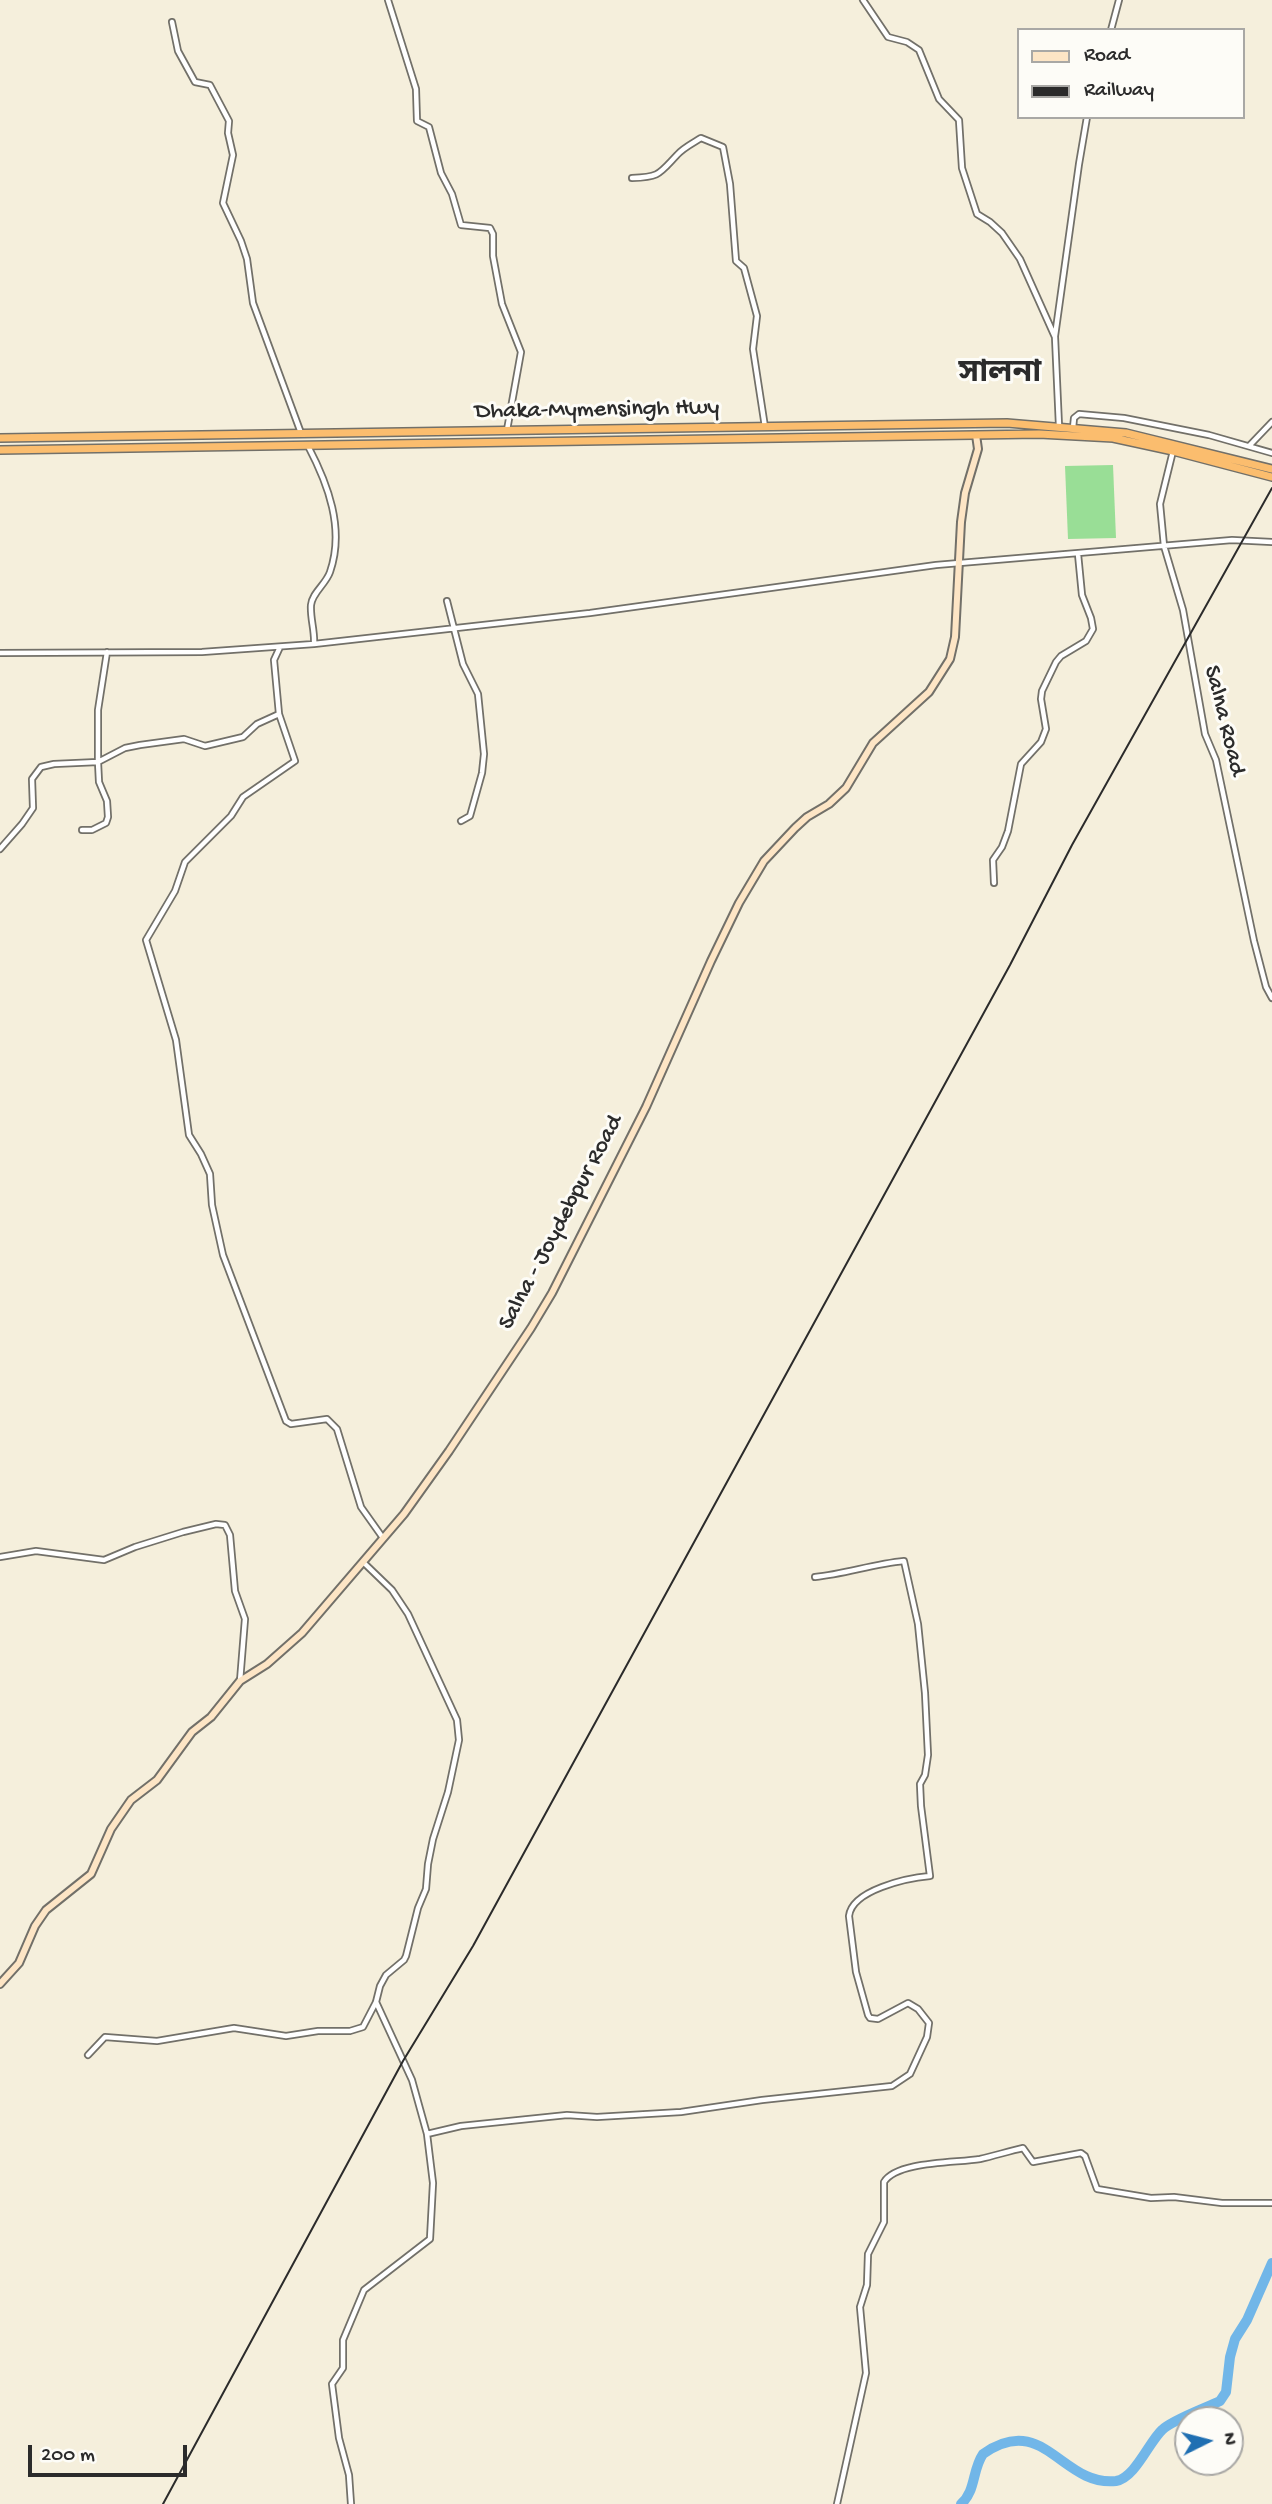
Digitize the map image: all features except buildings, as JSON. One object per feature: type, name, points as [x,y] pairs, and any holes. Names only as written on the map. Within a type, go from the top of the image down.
[{"type":"highway","name":"Dhaka-Mymensingh Hwy","points":[[0,438],[1007,424],[1126,433],[1192,453]]},
{"type":"highway","name":"Dhaka-Mymensingh Hwy","points":[[0,450],[1039,433],[1113,438],[1192,453]]},
{"type":"highway","points":[[1192,453],[1272,469]]},
{"type":"highway","points":[[1192,453],[1272,477]]},
{"type":"main road","name":"Salna - Joydebpur Road","points":[[0,1984],[19,1963],[35,1926],[46,1910],[91,1874],[102,1844],[131,1800],[157,1780],[192,1732],[211,1717],[240,1681],[267,1664],[302,1633],[404,1514],[449,1451],[552,1293],[646,1107],[739,903],[764,861],[807,817],[829,804],[846,788],[873,743],[929,692],[943,673],[950,659],[955,637],[957,565],[965,494],[978,449],[976,435]]},
{"type":"street","points":[[388,0],[416,89],[417,121],[429,127],[441,173],[452,194],[461,225],[490,228],[493,234],[493,256],[502,304],[521,352],[507,431]]},
{"type":"street","points":[[863,0],[888,37],[919,50],[939,99],[959,120],[962,168],[977,214],[1002,233],[1020,259],[1055,337]]},
{"type":"street","points":[[1112,28],[1119,0]]},
{"type":"street","points":[[172,22],[178,51],[195,82],[210,85],[229,121],[228,133],[233,155],[223,203],[241,241],[247,259],[253,303],[301,434]]},
{"type":"street","points":[[1059,426],[1055,337],[1087,119]]},
{"type":"street","points":[[632,177],[649,177],[666,170],[678,153],[701,138],[723,147],[730,184],[736,261],[744,268],[758,316],[752,349],[765,428]]},
{"type":"street","points":[[1073,428],[1074,418],[1079,414],[1124,418],[1250,445],[1272,453]]},
{"type":"street","points":[[1250,445],[1272,422]]},
{"type":"street","points":[[308,446],[329,491],[335,538],[328,576],[322,589],[313,597],[311,606],[314,644]]},
{"type":"street","name":"Salna Road","points":[[1173,450],[1160,505],[1164,546],[1183,610],[1205,734],[1216,760],[1254,941],[1266,987],[1272,998]]},
{"type":"street","points":[[0,653],[202,652],[314,644],[590,613],[936,565],[1232,540],[1272,542]]},
{"type":"street","points":[[994,883],[993,860],[1008,831],[1021,764],[1041,742],[1046,729],[1042,691],[1060,656],[1086,641],[1093,629],[1082,595],[1078,554]]},
{"type":"street","points":[[446,601],[463,664],[478,694],[484,754],[482,773],[470,816],[461,821]]},
{"type":"street","points":[[281,646],[274,660],[279,714],[295,761],[243,797],[231,816],[185,862],[175,891],[146,940],[176,1040],[189,1135],[207,1164],[223,1255],[286,1421],[291,1424],[327,1419],[337,1429],[361,1507],[383,1538]]},
{"type":"street","points":[[82,830],[92,830],[106,823],[108,817],[107,801],[99,782],[98,762],[98,709],[107,652]]},
{"type":"street","points":[[0,849],[33,808],[32,779],[41,767],[98,762],[125,748],[184,739],[205,746],[243,737],[257,724],[279,714]]},
{"type":"street","points":[[0,1557],[36,1551],[104,1560],[183,1532],[216,1524],[225,1525],[230,1535],[235,1591],[245,1619],[240,1681]]},
{"type":"street","points":[[88,2055],[105,2037],[156,2041],[234,2028],[286,2036],[318,2031],[350,2031],[363,2027],[376,2003],[386,1975],[404,1960],[426,1889],[428,1864],[448,1792],[459,1740],[457,1720],[408,1614],[392,1590],[363,1562]]},
{"type":"street","points":[[428,2134],[487,2123],[567,2115],[597,2117],[681,2112],[762,2100],[892,2087],[910,2074],[927,2036],[929,2023],[918,2009],[908,2003],[878,2019],[874,2020],[868,2015],[856,1972],[849,1916],[850,1907],[857,1899],[906,1878],[930,1876],[920,1806],[920,1784],[925,1775],[928,1755],[918,1624],[904,1562],[879,1563],[815,1577]]},
{"type":"street","points":[[351,2504],[349,2475],[339,2438],[332,2384],[343,2368],[343,2340],[364,2290],[430,2239],[433,2183],[428,2134],[412,2080],[376,2003]]},
{"type":"street","points":[[837,2504],[866,2373],[860,2307],[867,2286],[869,2254],[884,2222],[884,2182],[887,2177],[904,2168],[980,2159],[1023,2148],[1033,2162],[1081,2153],[1085,2156],[1097,2189],[1151,2198],[1272,2203]]},
{"type":"green space","points":[[1113,465],[1116,538],[1068,539],[1065,466]]},
{"type":"waterway","points":[[961,2504],[972,2487],[983,2454],[1004,2443],[1022,2441],[1038,2445],[1081,2473],[1097,2480],[1116,2481],[1123,2478],[1167,2426],[1220,2401],[1226,2392],[1235,2339],[1247,2320],[1272,2263]]},
{"type":"railway","points":[[163,2504],[403,2061],[473,1946],[1010,965],[1072,845],[1272,488]]},
{"type":"district","name":"সালনা","points":[[1000,376]]}]
